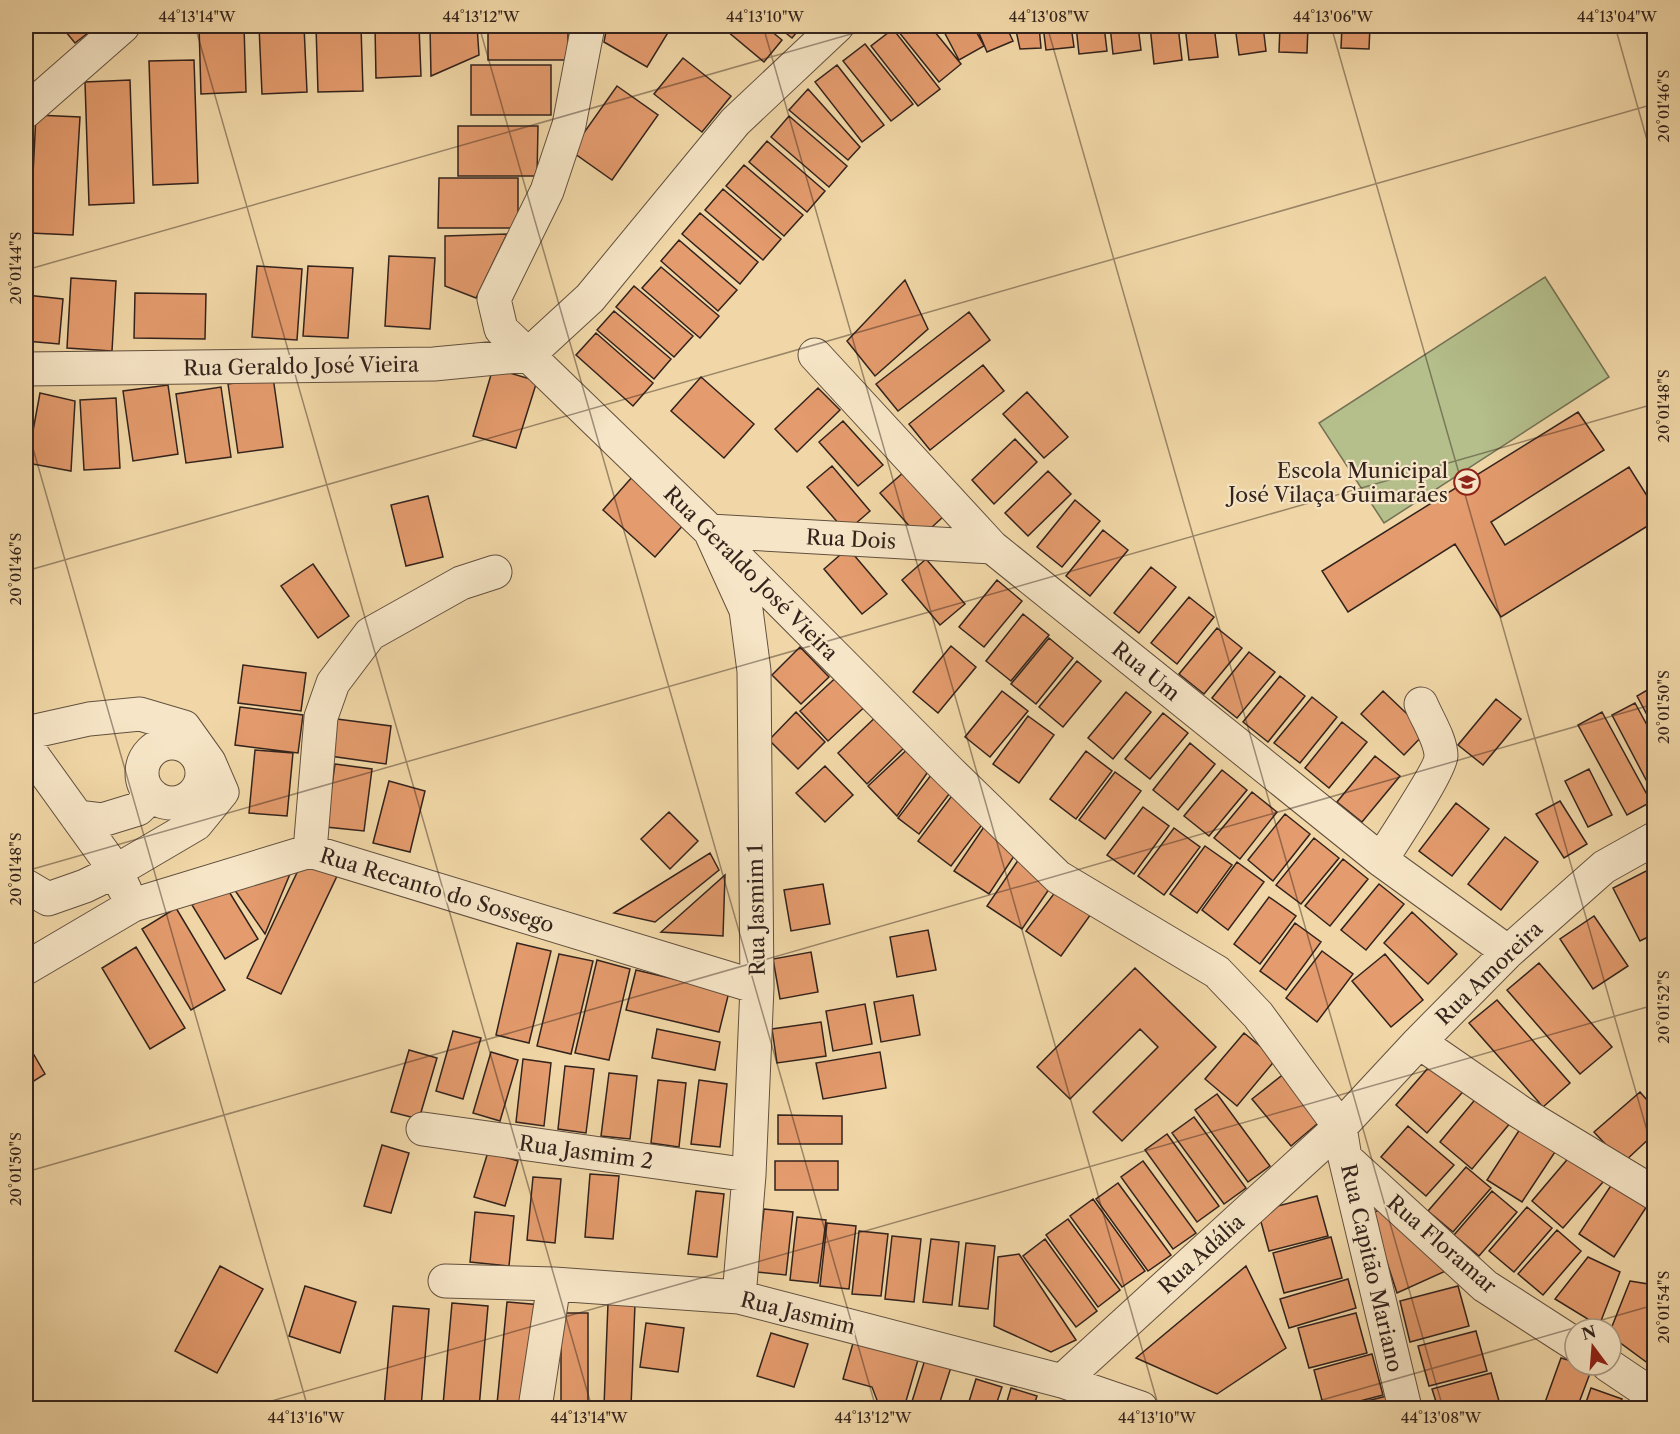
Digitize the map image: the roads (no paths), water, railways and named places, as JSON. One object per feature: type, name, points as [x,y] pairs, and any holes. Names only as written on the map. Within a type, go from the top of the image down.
[{"type":"street","points":[[26,111],[123,26]]},
{"type":"street","points":[[588,26],[569,125],[547,191],[494,299],[501,329],[528,355],[590,298],[735,122],[837,26]]},
{"type":"street","name":"Rua Geraldo José Vieira","points":[[26,369],[435,364],[528,355],[710,531],[1058,877],[1217,972],[1258,1015],[1342,1143]]},
{"type":"street","name":"Rua Um","points":[[815,355],[992,548],[1381,861],[1508,952]]},
{"type":"street","name":"Rua Dois","points":[[710,531],[992,548]]},
{"type":"street","name":"Rua Jasmim 1","points":[[710,531],[746,610],[754,671],[757,987],[749,1175],[739,1297]]},
{"type":"street","points":[[310,851],[321,717],[333,683],[370,634],[461,583],[495,572]]},
{"type":"street","points":[[1381,861],[1442,759],[1439,746],[1421,704]]},
{"type":"street","points":[[26,733],[89,719],[140,714],[184,727],[209,762],[222,792],[196,824],[116,871],[48,899],[26,886]]},
{"type":"street","points":[[26,746],[116,871],[133,905]]},
{"type":"street","points":[[77,818],[102,820],[138,809],[152,795]]},
{"type":"street","name":"Rua Amoreira","points":[[1342,1143],[1419,1041],[1508,952],[1604,867],[1654,839]]},
{"type":"street","name":"Rua Recanto do Sossego","points":[[26,968],[133,905],[310,851],[757,987]]},
{"type":"street","points":[[1419,1041],[1520,1112],[1649,1183]]},
{"type":"street","name":"Rua Jasmim 2","points":[[423,1129],[749,1175]]},
{"type":"street","name":"Rua Floramar","points":[[1342,1143],[1485,1286],[1563,1336]]},
{"type":"street","name":"Rua Adália","points":[[1062,1381],[1342,1143]]},
{"type":"street","name":"Rua Capitão Mariano","points":[[1342,1143],[1405,1408]]},
{"type":"street","name":"Rua Jasmim","points":[[445,1281],[554,1284],[739,1297],[1062,1381],[1141,1408]]},
{"type":"street","points":[[535,1408],[554,1284]]},
{"type":"street","points":[[1623,1375],[1654,1396]]},
{"type":"place","name":"Escola Municipal José Vilaça Guimarães","points":[[1467,482]]}]
